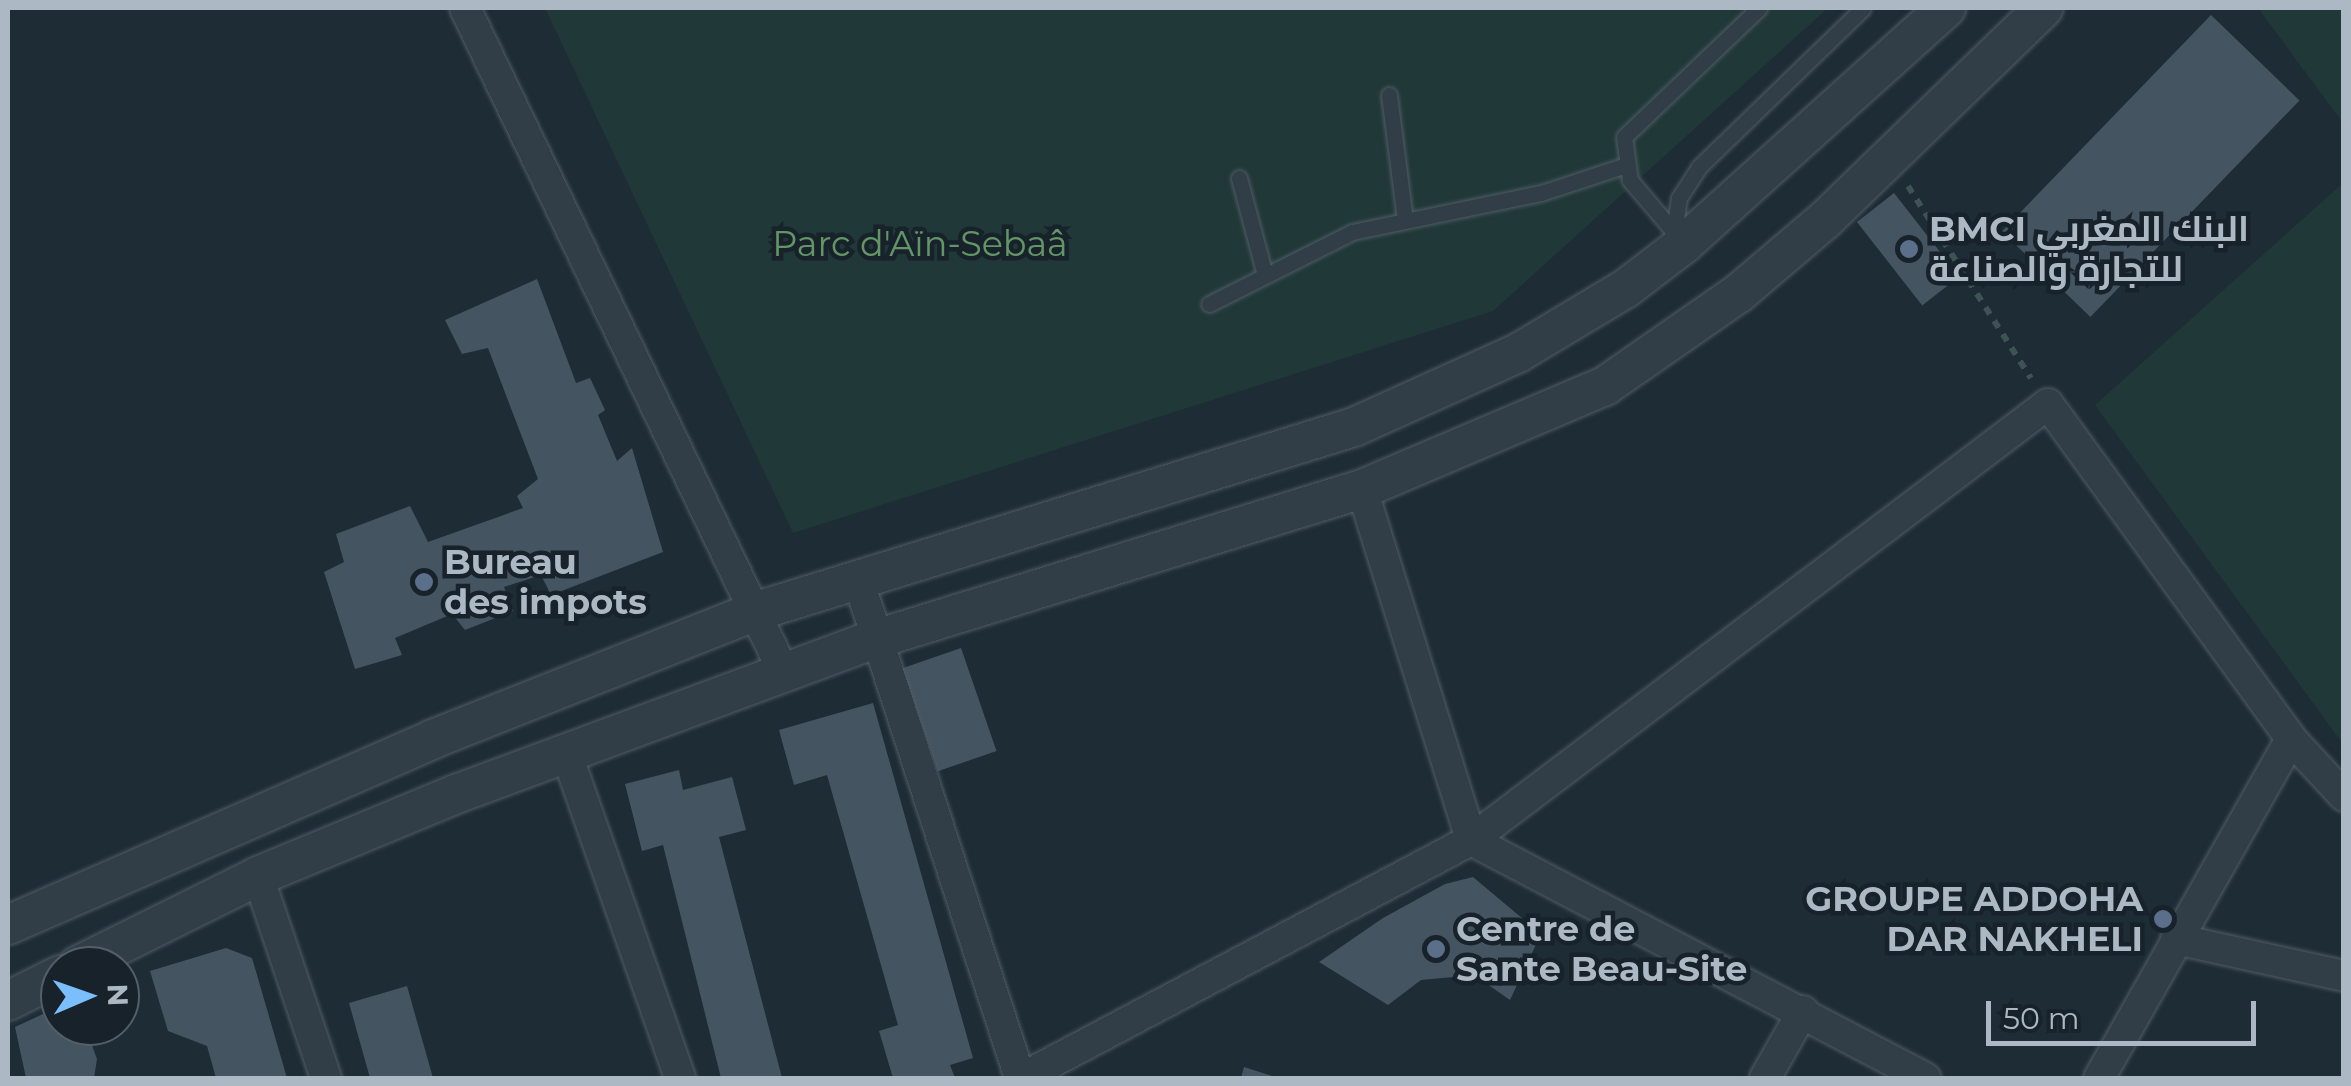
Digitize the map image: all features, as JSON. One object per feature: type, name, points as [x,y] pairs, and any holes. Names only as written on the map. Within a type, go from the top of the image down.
[{"type":"street","points":[[466,8],[784,673]]},
{"type":"street","points":[[8,925],[433,740],[757,611],[1354,426],[1518,353],[1679,238],[1946,8]]},
{"type":"street","points":[[118,946],[258,876],[566,752],[876,639],[1362,489],[1516,428],[1621,376],[1740,293],[1890,158],[2044,8]]},
{"type":"street","points":[[858,579],[1021,1078],[1471,840],[2048,404],[2291,739],[2344,796]]},
{"type":"street","points":[[1362,489],[1471,840],[1926,1078]]},
{"type":"street","points":[[2099,1078],[2291,739]]},
{"type":"street","points":[[566,752],[680,1078]]},
{"type":"street","points":[[258,876],[326,1078]]},
{"type":"street","points":[[2176,939],[2344,976]]},
{"type":"street","points":[[8,1001],[40,985]]},
{"type":"street","points":[[1765,1078],[1803,1011]]},
{"type":"lane","points":[[1679,238],[1623,166],[1624,137],[1632,124],[1759,8]]},
{"type":"lane","points":[[1679,238],[1679,198],[1698,167],[1863,8]]},
{"type":"lane","points":[[1389,95],[1405,220]]},
{"type":"lane","points":[[1208,304],[1352,232],[1541,193],[1623,166]]},
{"type":"lane","points":[[1239,178],[1265,275]]},
{"type":"path","points":[[1890,158],[2048,404]]},
{"type":"green space","name":"Parc d'Aïn-Sebaâ","points":[[545,8],[1828,8],[1493,311],[793,533]]},
{"type":"green space","points":[[2258,8],[2343,8],[2343,123]]},
{"type":"green space","points":[[2343,183],[2343,744],[2095,405]]},
{"type":"building","points":[[2211,15],[2299,100],[2090,317],[2002,232]]},
{"type":"building","name":"BMCI البنك المغربي للتجارة والصناعة","points":[[1894,193],[1959,277],[1922,305],[1857,222]]},
{"type":"building","points":[[537,279],[576,383],[590,378],[605,410],[598,415],[617,461],[632,448],[663,552],[551,595],[541,575],[504,587],[513,611],[465,630],[452,614],[395,638],[402,655],[355,669],[324,572],[344,562],[336,534],[410,506],[428,542],[523,508],[517,496],[538,479],[488,348],[462,354],[445,320]]},
{"type":"building","points":[[961,648],[996,751],[938,771],[902,668]]},
{"type":"building","points":[[873,703],[973,1058],[950,1065],[955,1078],[893,1078],[879,1031],[898,1025],[827,775],[794,785],[779,730]]},
{"type":"building","points":[[679,770],[683,790],[732,777],[746,830],[719,837],[782,1078],[721,1078],[663,845],[642,851],[625,784]]},
{"type":"building","name":"Centre de Sante Beau-Site","points":[[1473,877],[1541,934],[1510,1000],[1474,975],[1421,980],[1388,1005],[1319,962],[1383,918],[1445,884]]},
{"type":"building","points":[[226,948],[252,958],[287,1078],[216,1078],[207,1046],[168,1031],[150,971]]},
{"type":"building","points":[[407,986],[433,1078],[370,1078],[349,1003]]},
{"type":"building","points":[[40,1015],[40,1046],[92,1046],[97,1059],[94,1078],[26,1078],[15,1027]]},
{"type":"building","points":[[1244,1067],[1278,1078],[1241,1078]]},
{"type":"place","name":"BMCI البنك المغربي للتجارة والصناعة","points":[[1909,249]]},
{"type":"place","name":"Bureau des impots","points":[[424,582]]},
{"type":"place","name":"GROUPE ADDOHA DAR NAKHELI","points":[[2163,919]]},
{"type":"place","name":"Centre de Sante Beau-Site","points":[[1436,949]]}]
